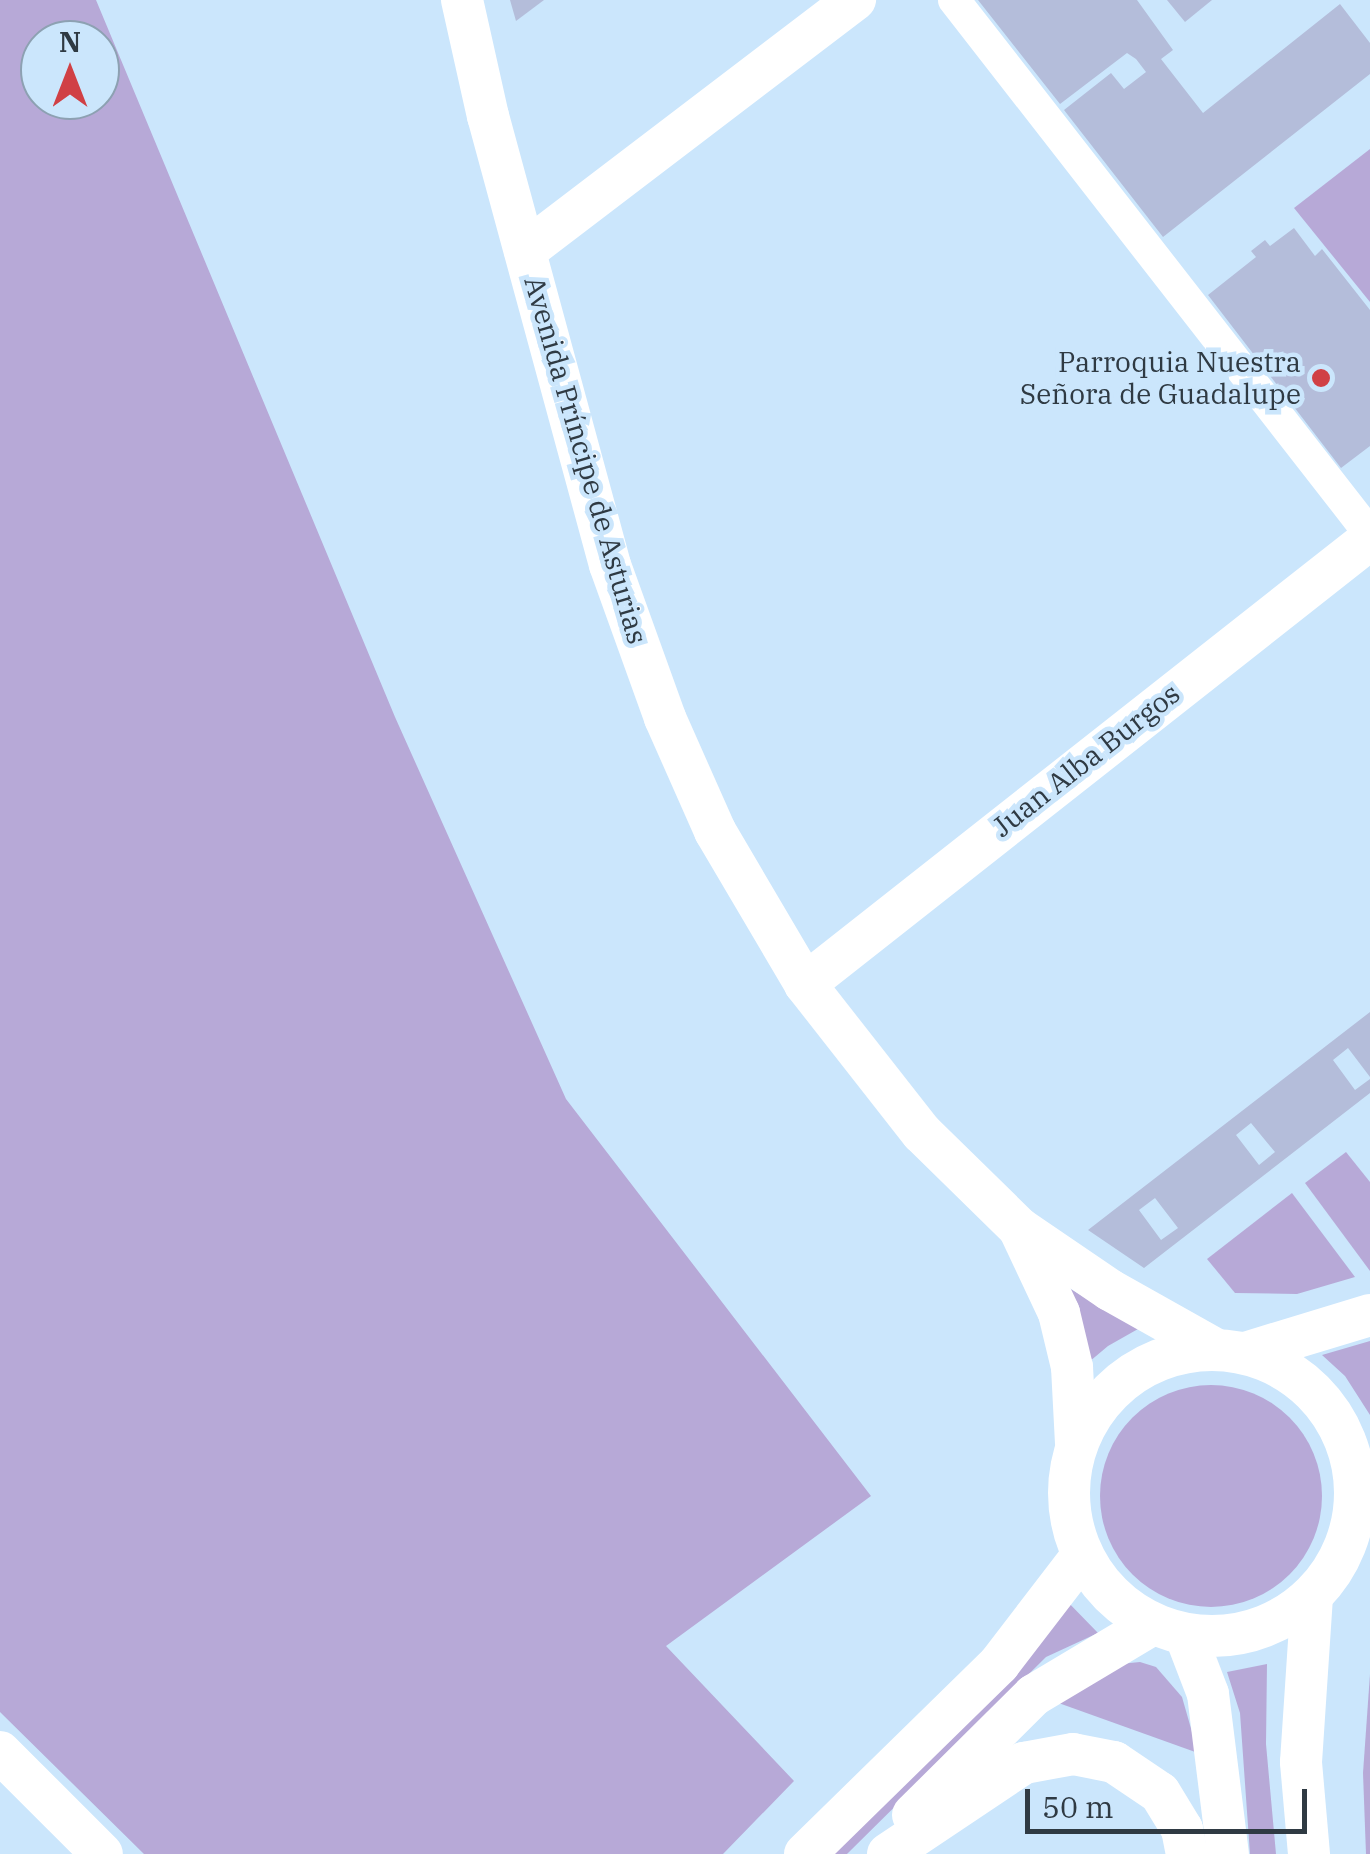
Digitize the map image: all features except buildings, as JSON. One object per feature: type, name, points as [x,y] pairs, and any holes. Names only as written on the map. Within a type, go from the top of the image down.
[{"type":"street","name":"Avenida Príncipe de Asturias","points":[[462,0],[610,566],[665,718],[715,830],[804,984],[922,1133],[1019,1228],[1110,1290],[1230,1351]]},
{"type":"street","points":[[525,250],[855,0]]},
{"type":"street","points":[[954,0],[1370,536]]},
{"type":"street","name":"Juan Alba Burgos","points":[[804,984],[1370,536]]},
{"type":"street","name":"Avenida Príncipe de Asturias","points":[[1019,1228],[1059,1314],[1072,1367],[1076,1442]]},
{"type":"street","points":[[1230,1351],[1289,1371],[1324,1402],[1363,1480],[1352,1530],[1336,1566],[1312,1597],[1274,1623],[1230,1635],[1169,1629],[1124,1607],[1100,1584],[1082,1556],[1070,1519],[1068,1480],[1076,1442],[1101,1400],[1138,1368],[1184,1351],[1230,1351],[1370,1315]]},
{"type":"street","points":[[805,1854],[999,1664],[1082,1556]]},
{"type":"street","points":[[1309,1854],[1301,1762],[1312,1597]]},
{"type":"street","points":[[874,1854],[1034,1695],[1169,1629]]},
{"type":"street","points":[[1169,1629],[1208,1694],[1228,1854]]},
{"type":"street","points":[[888,1854],[1024,1763],[1073,1754],[1114,1762],[1160,1793],[1182,1828],[1187,1854]]},
{"type":"street","points":[[8,1774],[102,1854]]},
{"type":"shaded area","points":[[0,0],[96,0],[104,20],[20,20],[20,120],[120,120],[120,58],[395,717],[566,1099],[871,1496],[666,1646],[794,1781],[723,1854],[144,1854],[0,1712]]},
{"type":"shaded area","points":[[1370,149],[1370,302],[1294,208]]},
{"type":"shaded area","points":[[1346,1152],[1370,1182],[1370,1271],[1305,1183]]},
{"type":"shaded area","points":[[1292,1193],[1355,1277],[1297,1294],[1235,1293],[1207,1259]]},
{"type":"shaded area","points":[[1069,1288],[1138,1329],[1108,1346],[1083,1367]]},
{"type":"shaded area","points":[[1370,1341],[1370,1415],[1345,1376],[1322,1355]]},
{"type":"shaded area","points":[[1211,1385],[1253,1394],[1289,1418],[1313,1454],[1322,1496],[1313,1538],[1289,1574],[1253,1598],[1211,1607],[1169,1598],[1133,1574],[1109,1538],[1100,1496],[1109,1454],[1133,1418],[1169,1394]]},
{"type":"shaded area","points":[[1063,1597],[1098,1633],[1046,1657],[847,1854],[824,1854]]},
{"type":"shaded area","points":[[1140,1662],[1156,1667],[1182,1697],[1198,1753],[1053,1701],[1120,1664]]},
{"type":"shaded area","points":[[1267,1664],[1266,1744],[1276,1854],[1250,1854],[1240,1713],[1227,1672]]},
{"type":"shaded area","points":[[1370,1674],[1370,1854],[1366,1854],[1363,1773]]},
{"type":"place","name":"Parroquia Nuestra Señora de Guadalupe","points":[[1321,378]]}]
